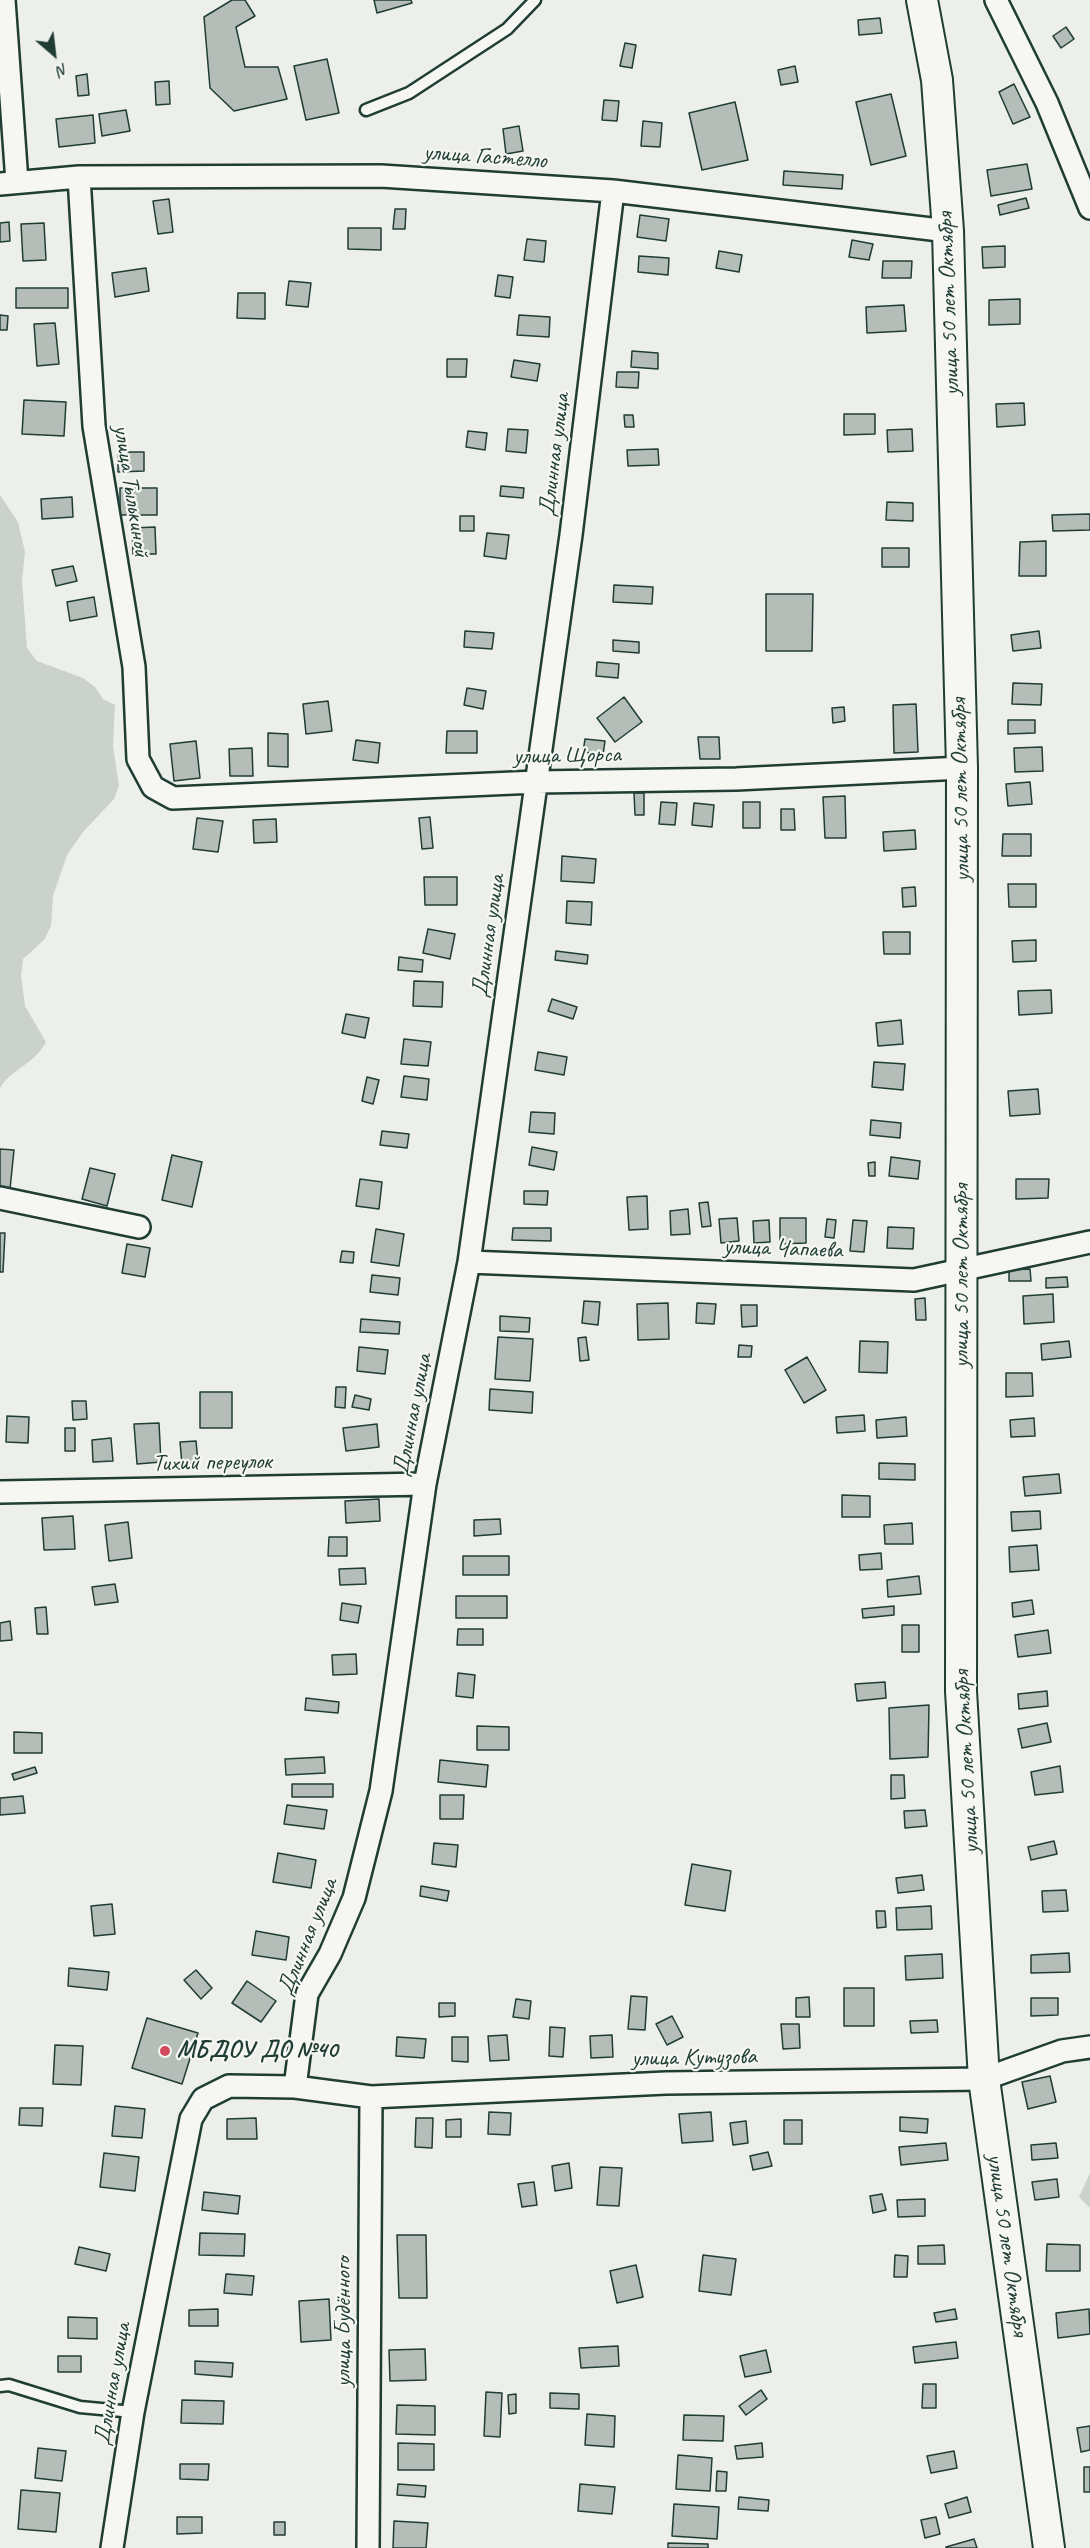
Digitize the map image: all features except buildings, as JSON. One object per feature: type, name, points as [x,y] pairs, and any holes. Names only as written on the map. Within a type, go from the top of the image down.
[{"type":"street","name":"улица Гастелло","points":[[4,0],[9,183],[79,177],[381,176],[613,191],[948,231]]},
{"type":"street","name":"улица 50 лет Октября","points":[[922,0],[937,80],[948,231],[962,768],[962,1692],[984,2079],[1049,2548]]},
{"type":"street","points":[[996,0],[1047,103],[1090,208]]},
{"type":"street","name":"улица Тылькиной","points":[[79,177],[94,426],[135,667],[138,759],[153,787],[173,798]]},
{"type":"street","name":"Длинная улица","points":[[112,2548],[133,2412],[191,2119],[203,2100],[229,2086],[295,2087],[307,1994],[330,1954],[354,1898],[381,1791],[424,1484],[469,1262],[571,535],[613,191]]},
{"type":"street","name":"улица Щорса","points":[[173,798],[536,782],[736,779],[962,768]]},
{"type":"street","points":[[0,1198],[139,1227]]},
{"type":"street","name":"улица Чапаева","points":[[469,1262],[914,1280],[1090,1242]]},
{"type":"street","name":"Тихий переулок","points":[[0,1492],[424,1484]]},
{"type":"street","name":"улица Кутузова","points":[[295,2087],[371,2097],[666,2083],[984,2079],[1062,2051],[1090,2047]]},
{"type":"street","name":"улица Будённого","points":[[368,2548],[371,2097]]},
{"type":"lane","points":[[366,110],[409,93],[488,42],[507,29],[535,0]]},
{"type":"lane","points":[[0,2386],[9,2385],[81,2408],[133,2412]]},
{"type":"shaded area","points":[[0,495],[18,522],[25,552],[22,581],[27,648],[37,661],[83,678],[95,687],[103,699],[115,705],[113,746],[119,786],[114,799],[83,832],[67,855],[53,896],[51,926],[44,940],[23,959],[21,976],[25,1006],[46,1042],[35,1056],[0,1088]]},
{"type":"shaded area","points":[[1090,2173],[1090,2208],[1079,2197]]},
{"type":"place","name":"МБДОУ ДО №40","points":[[165,2051]]}]
